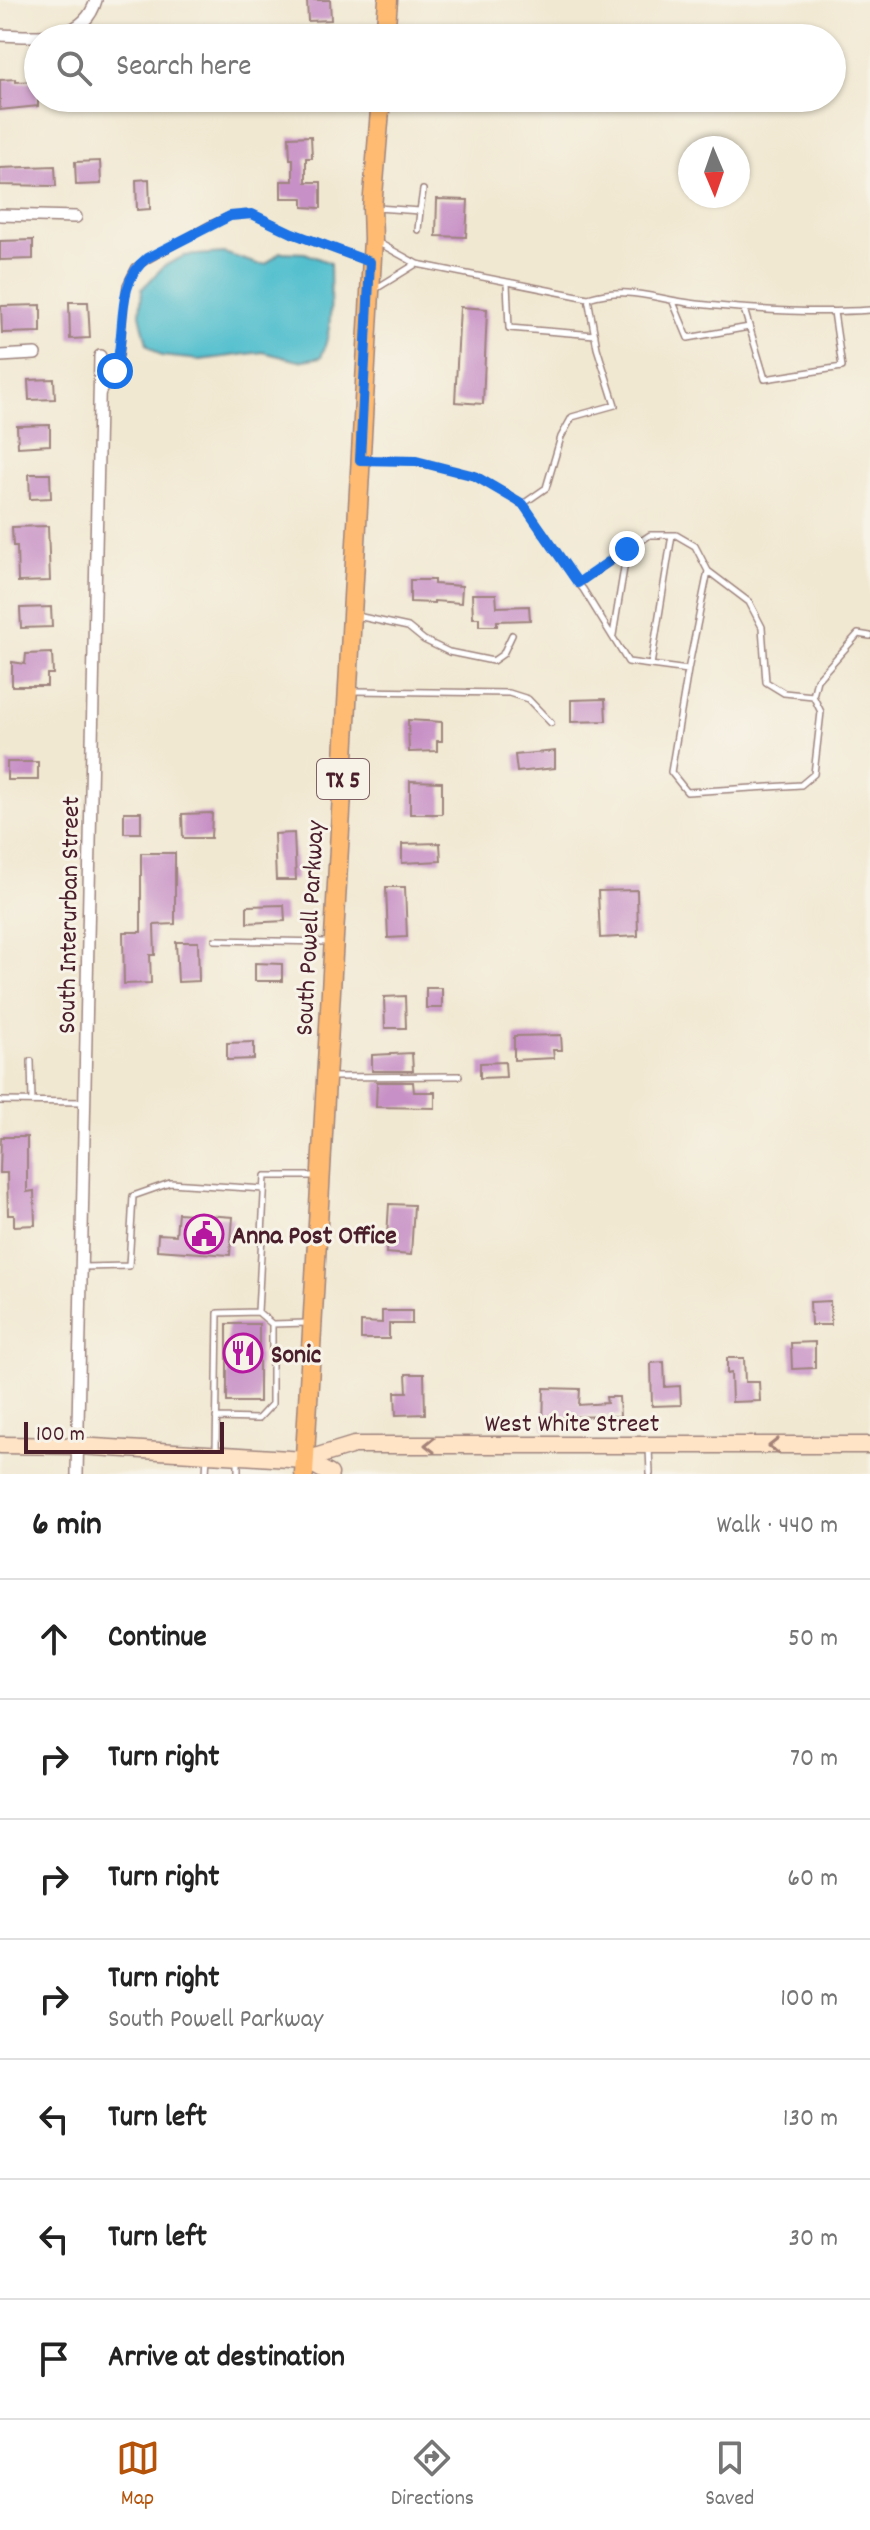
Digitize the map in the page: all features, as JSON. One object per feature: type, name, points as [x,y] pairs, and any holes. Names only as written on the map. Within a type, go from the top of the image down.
[{"type":"main road","points":[[386,24],[388,0]]},
{"type":"main road","name":"South Powell Parkway","points":[[304,1467],[349,691],[373,239],[372,208],[380,112]]},
{"type":"main road","points":[[0,1445],[211,1453],[330,1474]]},
{"type":"main road","name":"West White Street","points":[[304,1467],[354,1445],[870,1445]]},
{"type":"street","points":[[83,24],[89,18],[96,0]]},
{"type":"street","points":[[0,35],[24,36]]},
{"type":"street","points":[[0,215],[76,217]]},
{"type":"street","points":[[0,356],[35,354]]},
{"type":"street","name":"South Interurban Street","points":[[77,1474],[100,356]]},
{"type":"lane","points":[[418,230],[423,190]]},
{"type":"lane","points":[[372,208],[420,211]]},
{"type":"lane","points":[[100,398],[120,355],[126,285],[135,267],[209,225],[230,216],[252,214],[292,233],[370,262]]},
{"type":"lane","points":[[373,239],[417,264],[588,298],[608,292],[647,293],[673,302],[744,309],[870,310]]},
{"type":"lane","points":[[368,294],[417,264]]},
{"type":"lane","points":[[507,283],[509,328],[595,335]]},
{"type":"lane","points":[[523,504],[546,488],[561,437],[572,417],[615,405],[588,298]]},
{"type":"lane","points":[[673,302],[688,338],[749,327]]},
{"type":"lane","points":[[744,309],[765,379],[842,367],[834,312]]},
{"type":"lane","points":[[360,460],[416,461],[475,476],[523,504],[628,662],[688,670]]},
{"type":"lane","points":[[578,583],[650,535],[672,535],[695,546],[708,571],[749,602],[762,627],[766,682],[784,693],[813,696]]},
{"type":"lane","points":[[651,665],[672,535]]},
{"type":"lane","points":[[613,636],[627,549]]},
{"type":"lane","points":[[708,571],[671,772],[687,792],[801,785],[814,774],[821,712],[813,696],[817,680],[858,634],[870,636]]},
{"type":"lane","points":[[352,615],[408,627],[424,640],[449,652],[493,661],[503,654],[512,635]]},
{"type":"lane","points":[[349,691],[509,693],[528,699],[551,723]]},
{"type":"lane","points":[[215,940],[333,942]]},
{"type":"lane","points":[[31,1061],[32,1102]]},
{"type":"lane","points":[[326,1077],[459,1076]]},
{"type":"lane","points":[[0,1101],[85,1102]]},
{"type":"lane","points":[[258,1312],[265,1176],[320,1176]]},
{"type":"lane","points":[[82,1267],[129,1266],[133,1196],[170,1183],[264,1189]]},
{"type":"lane","points":[[206,1474],[216,1418],[218,1313],[258,1312],[272,1324],[312,1323]]},
{"type":"lane","points":[[216,1418],[258,1419],[272,1404],[272,1324]]},
{"type":"lane","points":[[649,1446],[650,1474]]},
{"type":"lane","points":[[238,1456],[238,1474]]},
{"type":"water","points":[[280,252],[305,253],[330,263],[330,323],[321,357],[299,361],[263,352],[200,360],[161,356],[147,344],[140,314],[142,289],[164,266],[184,256],[224,253],[266,264]]},
{"type":"building","points":[[307,0],[330,0],[331,20],[308,21]]},
{"type":"building","points":[[0,80],[24,82],[24,107],[0,110]]},
{"type":"building","points":[[311,136],[312,158],[306,158],[306,182],[321,182],[321,208],[303,207],[303,198],[281,198],[281,181],[293,181],[289,137]]},
{"type":"building","points":[[100,161],[101,184],[76,185],[75,162]]},
{"type":"building","points":[[55,166],[56,186],[0,185],[0,168]]},
{"type":"building","points":[[149,179],[150,209],[137,210],[136,180]]},
{"type":"building","points":[[437,199],[468,200],[466,237],[436,236]]},
{"type":"building","points":[[33,240],[33,259],[0,260],[0,241]]},
{"type":"building","points":[[69,302],[88,302],[90,338],[70,339]]},
{"type":"building","points":[[41,305],[41,332],[2,333],[1,306]]},
{"type":"building","points":[[460,307],[487,309],[483,404],[455,402]]},
{"type":"building","points":[[54,379],[55,399],[29,400],[28,380]]},
{"type":"building","points":[[50,425],[50,445],[18,447],[17,426]]},
{"type":"building","points":[[29,474],[50,474],[51,498],[30,499]]},
{"type":"building","points":[[48,526],[50,581],[18,582],[17,546],[13,546],[12,527]]},
{"type":"building","points":[[410,580],[434,580],[434,584],[462,586],[461,603],[410,602]]},
{"type":"building","points":[[472,594],[496,594],[497,607],[529,606],[530,620],[497,621],[497,626],[479,626],[479,618],[473,618]]},
{"type":"building","points":[[51,607],[52,627],[21,628],[20,608]]},
{"type":"building","points":[[52,653],[53,674],[47,674],[47,686],[12,686],[12,662],[25,664],[26,654]]},
{"type":"building","points":[[605,699],[606,721],[571,722],[571,700]]},
{"type":"building","points":[[408,720],[442,722],[442,741],[437,741],[437,751],[409,752]]},
{"type":"building","points":[[555,751],[555,768],[517,772],[515,755]]},
{"type":"building","points":[[7,762],[38,762],[38,780],[7,780]]},
{"type":"building","points":[[410,781],[442,782],[442,814],[410,814]]},
{"type":"building","points":[[124,812],[141,812],[141,833],[124,833]]},
{"type":"building","points":[[212,813],[211,838],[183,838],[182,814]]},
{"type":"building","points":[[294,833],[296,880],[276,880],[274,834]]},
{"type":"building","points":[[440,843],[441,861],[402,863],[402,844]]},
{"type":"building","points":[[141,853],[175,853],[175,924],[154,925],[155,955],[150,955],[151,983],[124,984],[123,932],[141,932]]},
{"type":"building","points":[[386,887],[405,887],[407,937],[388,938]]},
{"type":"building","points":[[637,890],[638,936],[600,938],[598,891]]},
{"type":"building","points":[[284,905],[285,921],[247,923],[247,906]]},
{"type":"building","points":[[176,942],[198,942],[199,981],[178,982]]},
{"type":"building","points":[[255,963],[282,964],[282,981],[255,981]]},
{"type":"building","points":[[426,988],[442,988],[442,1008],[426,1008]]},
{"type":"building","points":[[405,996],[406,1028],[385,1028],[384,997]]},
{"type":"building","points":[[561,1035],[562,1050],[553,1050],[554,1058],[514,1060],[514,1036]]},
{"type":"building","points":[[254,1042],[254,1059],[227,1060],[227,1043]]},
{"type":"building","points":[[412,1053],[413,1071],[372,1071],[372,1055]]},
{"type":"building","points":[[505,1062],[506,1077],[480,1078],[480,1063]]},
{"type":"building","points":[[377,1082],[413,1082],[414,1092],[435,1092],[435,1108],[376,1107]]},
{"type":"building","points":[[1,1137],[27,1137],[27,1192],[34,1191],[35,1225],[14,1226],[14,1215],[8,1215],[7,1173],[0,1173]]},
{"type":"building","points":[[389,1204],[414,1205],[411,1255],[386,1253]]},
{"type":"building","name":"Anna Post Office","points":[[178,1213],[233,1217],[230,1255],[157,1250],[158,1234],[176,1235]]},
{"type":"building","points":[[830,1301],[831,1325],[811,1325],[810,1302]]},
{"type":"building","points":[[382,1311],[412,1311],[412,1324],[389,1324],[389,1339],[361,1339],[361,1322],[382,1323]]},
{"type":"building","name":"Sonic","points":[[227,1324],[259,1324],[259,1402],[227,1402]]},
{"type":"building","points":[[815,1342],[815,1368],[792,1369],[791,1343]]},
{"type":"building","points":[[727,1358],[744,1358],[745,1382],[759,1382],[760,1401],[732,1402]]},
{"type":"building","points":[[664,1362],[665,1387],[680,1386],[681,1405],[652,1406],[651,1363]]},
{"type":"building","points":[[406,1374],[424,1374],[425,1414],[396,1415],[395,1392],[407,1392]]},
{"type":"building","points":[[544,1388],[580,1389],[579,1405],[607,1403],[606,1397],[619,1397],[620,1416],[564,1417],[564,1429],[543,1429]]},
{"type":"place","name":"Anna Post Office","points":[[204,1234]]},
{"type":"place","name":"Sonic","points":[[243,1353]]},
{"type":"route","points":[[115,371],[123,336],[126,285],[135,267],[230,216],[252,214],[264,218],[292,233],[370,262],[360,460],[416,461],[475,476],[523,504],[578,583],[627,549]]}]
